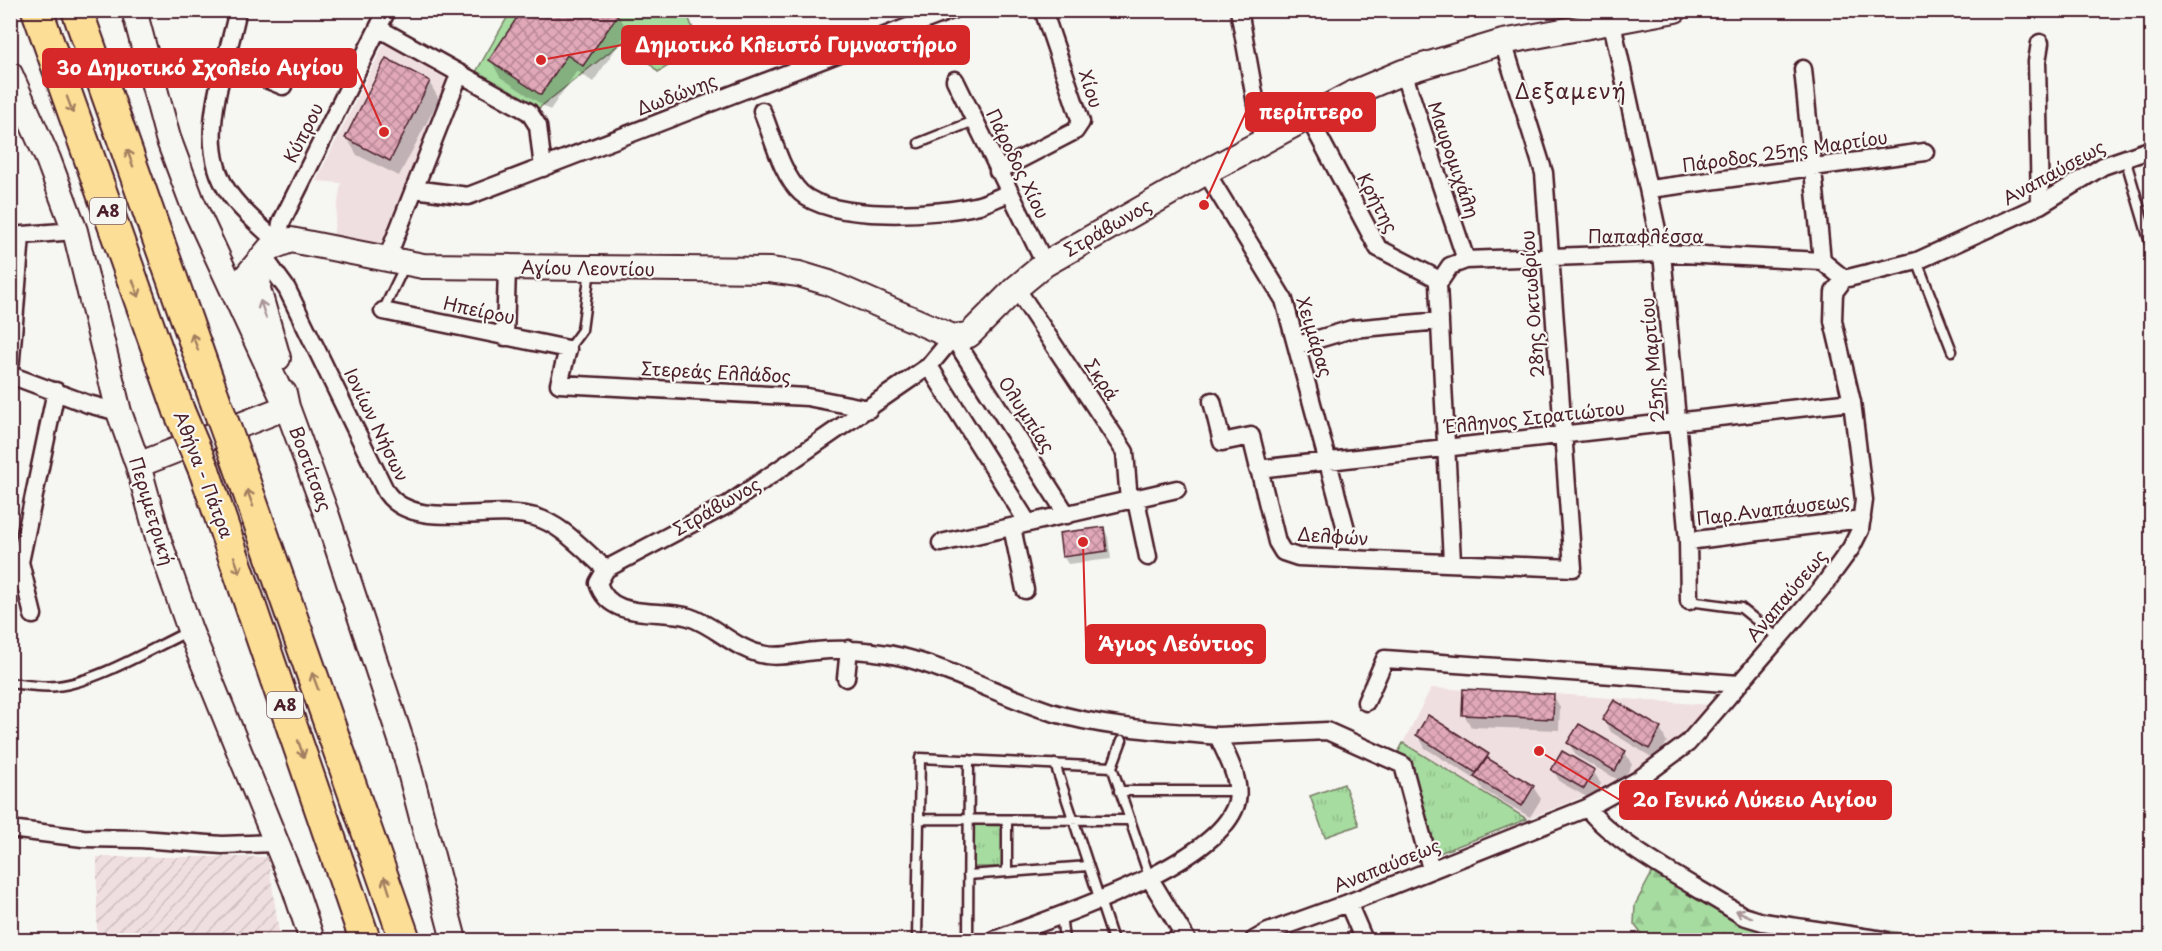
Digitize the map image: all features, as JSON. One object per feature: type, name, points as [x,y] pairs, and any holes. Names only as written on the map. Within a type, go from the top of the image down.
[{"type":"highway","name":"Αθήνα - Πάτρα","points":[[37,10],[179,411],[204,470],[365,940]]},
{"type":"highway","name":"Αθήνα - Πάτρα","points":[[77,10],[405,940]]},
{"type":"street","name":"Βοστίτσας","points":[[134,10],[168,138],[192,202],[287,406],[324,505],[404,749],[454,940]]},
{"type":"street","name":"Κύπρου","points":[[267,254],[387,10]]},
{"type":"street","name":"Δωδώνης","points":[[414,189],[468,196],[952,10]]},
{"type":"street","name":"Χίου","points":[[998,171],[1075,131],[1081,122],[1043,10]]},
{"type":"street","name":"Στράβωνος","points":[[606,569],[729,504],[869,409],[929,366],[953,337],[961,337],[975,331],[1016,288],[1045,264],[1308,116],[1353,93],[1403,72],[1503,42],[1675,10]]},
{"type":"street","points":[[1240,11],[1263,143]]},
{"type":"street","name":"Ιονίων Νήσων","points":[[239,13],[212,128],[214,161],[232,198],[287,290],[386,492],[396,504],[425,514],[504,512],[535,517],[558,529],[606,569]]},
{"type":"street","name":"25ης Μαρτίου","points":[[1612,23],[1650,189],[1662,253],[1688,540],[1689,601]]},
{"type":"street","points":[[378,28],[529,112],[536,119],[543,168]]},
{"type":"street","name":"28ης Οκτωβρίου","points":[[1503,42],[1544,173],[1548,258],[1574,568]]},
{"type":"street","points":[[2040,43],[2037,62],[2040,205]]},
{"type":"street","points":[[226,63],[284,86]]},
{"type":"street","points":[[1803,69],[1822,261],[1844,279]]},
{"type":"street","name":"Μαυρομιχάλη","points":[[1403,72],[1466,260]]},
{"type":"street","name":"Περιμετρική","points":[[10,74],[48,159],[75,231],[119,412],[190,630],[312,940]]},
{"type":"street","points":[[396,263],[414,189],[459,75]]},
{"type":"street","name":"Πάροδος Χίου","points":[[955,80],[1045,264]]},
{"type":"street","points":[[762,111],[791,181],[803,196],[828,209],[854,212],[931,212],[979,205],[1009,193]]},
{"type":"street","name":"Κρήτης","points":[[1308,116],[1378,248],[1442,276]]},
{"type":"street","name":"Αναπαύσεως","points":[[1254,940],[1268,932],[1348,903],[1587,808],[1638,780],[1688,743],[1777,637],[1821,589],[1851,548],[1862,519],[1864,500],[1852,402],[1833,321],[1834,292],[1844,279],[1917,261],[2040,205],[2103,166],[2151,149]]},
{"type":"street","name":"Πάροδος 25ης Μαρτίου","points":[[1650,189],[1925,152]]},
{"type":"street","name":"Χειμάρας","points":[[1206,172],[1284,300],[1346,529]]},
{"type":"street","points":[[75,231],[16,236],[10,373],[88,404],[119,412]]},
{"type":"street","name":"Αγίου Λεοντίου","points":[[267,254],[296,241],[396,263],[590,270],[769,270],[799,274],[829,283],[953,337]]},
{"type":"street","name":"Παπαφλέσσα","points":[[1442,276],[1450,266],[1466,260],[1662,253],[1822,261]]},
{"type":"street","points":[[232,286],[244,279],[267,254]]},
{"type":"street","points":[[138,465],[287,406],[274,340],[258,289],[267,254]]},
{"type":"street","points":[[505,337],[507,268]]},
{"type":"street","points":[[1442,276],[1440,321],[1452,562]]},
{"type":"street","name":"Σκρά","points":[[1016,288],[1125,452],[1133,500],[1148,557]]},
{"type":"street","name":"Ηπείρου","points":[[383,311],[568,349]]},
{"type":"street","points":[[1298,345],[1352,329],[1440,321]]},
{"type":"street","name":"Ολυμπίας","points":[[953,337],[1067,515]]},
{"type":"street","name":"Στερεάς Ελλάδος","points":[[568,349],[559,384],[807,397],[869,409]]},
{"type":"street","points":[[929,366],[1020,525],[1025,590]]},
{"type":"street","points":[[33,615],[20,562],[56,391]]},
{"type":"street","name":"Δελφών","points":[[1212,401],[1222,442],[1251,436],[1277,542],[1283,552],[1298,556],[1574,568]]},
{"type":"street","name":"Έλληνος Στρατιώτου","points":[[1258,469],[1852,402]]},
{"type":"street","points":[[941,543],[1177,489]]},
{"type":"street","name":"Παρ.Αναπάυσεως","points":[[1688,540],[1862,519]]},
{"type":"street","points":[[606,569],[598,584],[603,597],[609,602],[631,610],[674,614],[694,619],[754,652],[776,656],[849,649],[886,653],[932,665],[1052,712],[1144,729],[1218,736],[1327,731],[1403,765],[1431,869]]},
{"type":"street","points":[[846,678],[849,649]]},
{"type":"street","points":[[1366,702],[1385,659],[1739,684]]},
{"type":"street","points":[[994,940],[1150,879],[1210,840],[1228,820],[1238,791],[1231,764],[1218,736]]},
{"type":"street","points":[[1587,808],[1597,820],[1623,841],[1743,916],[1763,922],[1883,940]]},
{"type":"street","points":[[10,829],[83,838],[141,839],[222,846],[275,843]]},
{"type":"street","points":[[1150,879],[1184,936]]},
{"type":"street","points":[[1348,903],[1364,940]]},
{"type":"lane","points":[[920,143],[974,121]]},
{"type":"lane","points":[[2124,158],[2151,250]]},
{"type":"lane","points":[[1917,261],[1952,351]]},
{"type":"lane","points":[[383,311],[396,263]]},
{"type":"lane","points":[[568,349],[582,330],[590,270]]},
{"type":"lane","name":"25ης Μαρτίου","points":[[1689,601],[1741,608],[1777,637]]},
{"type":"lane","points":[[10,683],[37,687],[66,685],[114,666],[190,630]]},
{"type":"lane","points":[[1122,740],[1112,767],[1128,820],[1150,879]]},
{"type":"lane","points":[[916,940],[920,758],[1112,767]]},
{"type":"lane","points":[[968,940],[969,760]]},
{"type":"lane","points":[[1055,764],[1113,940]]},
{"type":"lane","points":[[1119,791],[1238,791]]},
{"type":"lane","points":[[920,819],[1128,820]]},
{"type":"lane","points":[[1006,872],[1007,820]]},
{"type":"lane","points":[[968,875],[1088,866]]},
{"type":"lane","points":[[1061,914],[1064,940]]},
{"type":"lane","points":[[1166,940],[1184,936]]},
{"type":"shaded area","points":[[385,42],[444,75],[447,84],[384,241],[378,245],[333,236],[341,183],[316,181]]},
{"type":"shaded area","points":[[1431,688],[1711,705],[1680,737],[1628,775],[1595,792],[1527,819],[1403,743]]},
{"type":"shaded area","points":[[97,857],[268,857],[280,940],[97,940]]},
{"type":"green space","points":[[511,11],[686,11],[700,47],[658,72],[626,39],[539,108],[476,72]]},
{"type":"green space","points":[[1403,743],[1527,819],[1437,854],[1411,762],[1398,753]]},
{"type":"green space","points":[[1344,784],[1359,825],[1325,837],[1310,796]]},
{"type":"green space","points":[[974,825],[1003,826],[1003,867],[974,867]]},
{"type":"green space","points":[[1672,863],[1748,910],[1928,937],[1927,940],[1646,940],[1634,924],[1635,905],[1654,869]]},
{"type":"building","points":[[522,10],[616,10],[619,13],[583,66],[567,55],[541,95],[489,60]]},
{"type":"building","points":[[386,58],[430,81],[390,161],[345,138]]},
{"type":"building","points":[[1104,527],[1107,551],[1062,557],[1059,533]]},
{"type":"building","points":[[1463,689],[1554,694],[1553,719],[1462,715]]},
{"type":"building","points":[[1614,700],[1661,728],[1649,749],[1602,720]]},
{"type":"building","points":[[1428,715],[1489,754],[1476,773],[1416,735]]},
{"type":"building","points":[[1579,724],[1626,751],[1615,771],[1567,743]]},
{"type":"building","points":[[1562,751],[1595,770],[1584,789],[1551,770]]},
{"type":"building","points":[[1487,758],[1534,786],[1522,806],[1474,777]]},
{"type":"place","name":"Δημοτικό Κλειστό Γυμναστήριο","points":[[541,60]]},
{"type":"place","name":"3ο Δημοτικό Σχολείο Αιγίου","points":[[384,132]]},
{"type":"place","name":"περίπτερο","points":[[1204,205]]},
{"type":"place","name":"Άγιος Λεόντιος","points":[[1083,542]]},
{"type":"place","name":"2ο Γενικό Λύκειο Αιγίου","points":[[1539,751]]},
{"type":"district","name":"Δεξαμενή","points":[[1571,92]]}]
